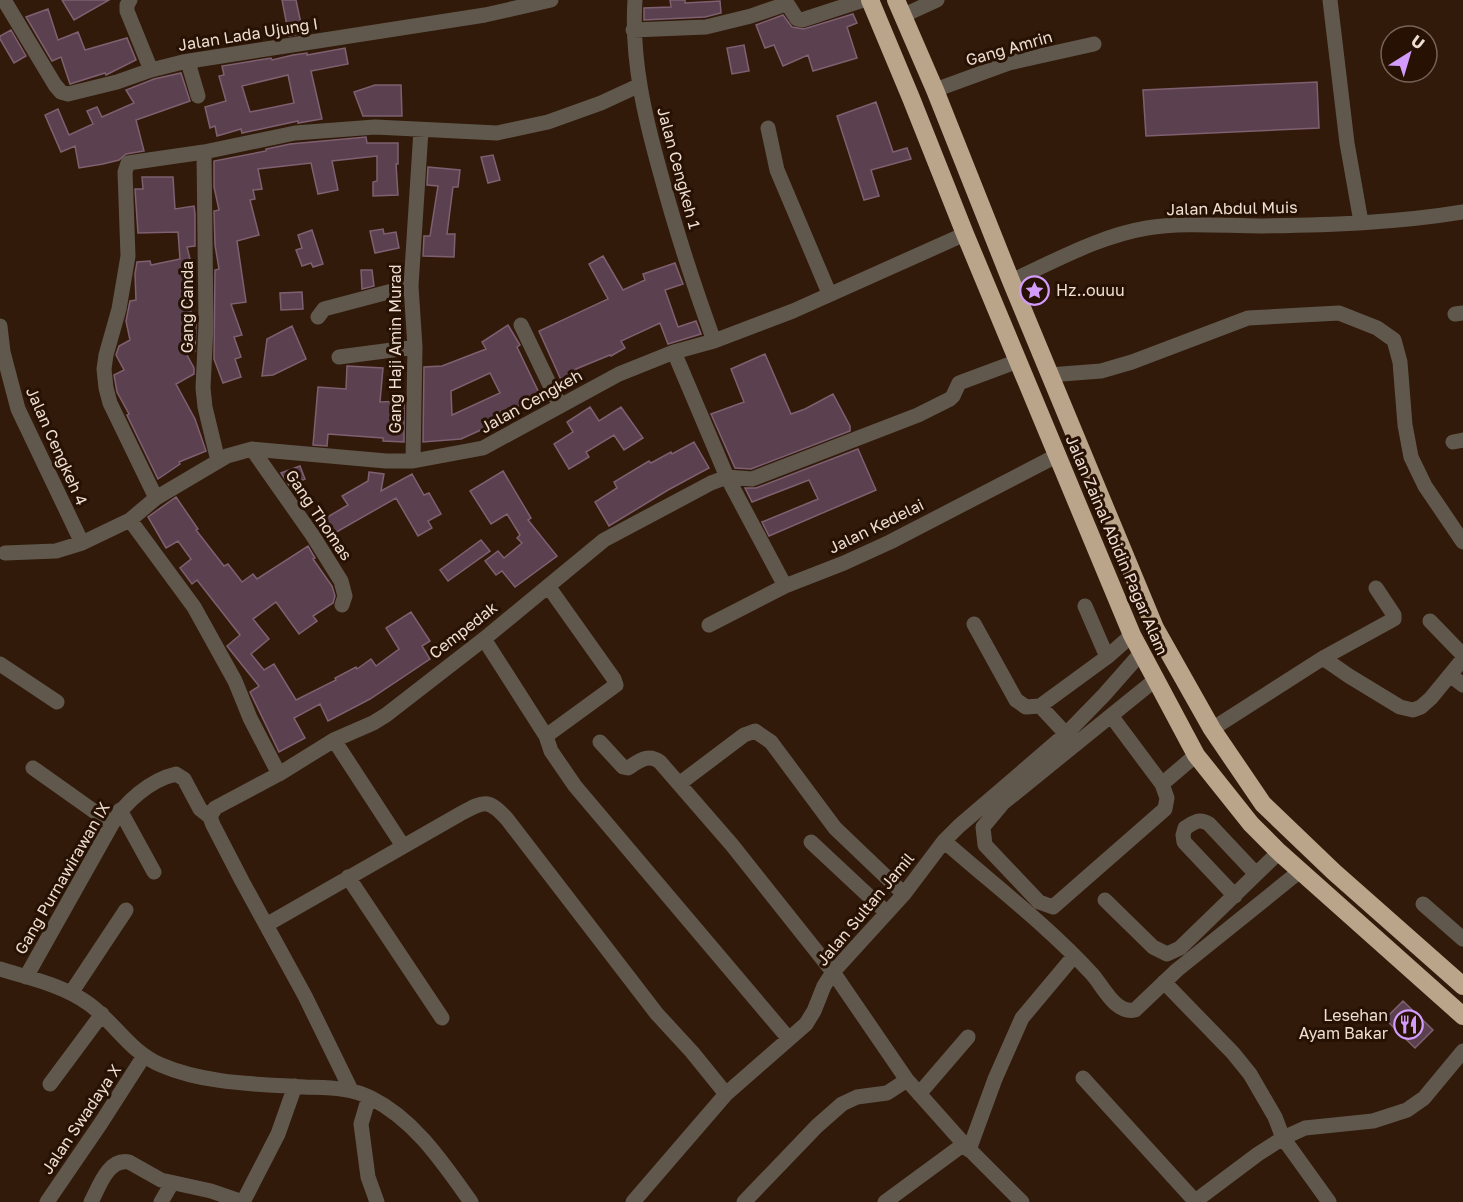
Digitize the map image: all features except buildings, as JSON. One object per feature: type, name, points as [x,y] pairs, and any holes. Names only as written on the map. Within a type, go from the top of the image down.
[{"type":"highway","name":"Jalan Zainal Abidin Pagar Alam","points":[[870,0],[1131,635],[1196,755],[1251,824],[1278,852],[1463,1016]]},
{"type":"highway","name":"Jalan Zainal Abidin Pagar Alam","points":[[899,8],[935,90],[1049,375],[1155,628],[1212,729],[1263,804],[1334,872],[1463,986]]},
{"type":"highway","points":[[899,70],[922,62]]},
{"type":"highway","points":[[912,98],[935,90]]},
{"type":"street","name":"Jalan Lada Ujung I","points":[[4,0],[55,85],[64,94],[188,62],[485,15],[551,0]]},
{"type":"street","points":[[129,0],[127,10],[151,70]]},
{"type":"street","name":"Jalan Cengkeh 1","points":[[635,0],[633,30],[640,85],[652,144],[674,222],[714,341]]},
{"type":"street","points":[[633,30],[706,27],[751,16],[786,4],[797,19],[802,20],[863,0]]},
{"type":"street","points":[[899,8],[937,0]]},
{"type":"street","points":[[1330,0],[1347,142],[1361,222]]},
{"type":"street","name":"Gang Amrin","points":[[935,90],[1009,63],[1094,44]]},
{"type":"street","points":[[188,62],[198,96]]},
{"type":"street","points":[[156,498],[110,403],[105,379],[106,355],[119,309],[128,256],[125,178],[128,163],[204,152],[296,133],[375,127],[496,133],[548,122],[601,103],[640,85]]},
{"type":"street","points":[[768,128],[777,170],[829,293]]},
{"type":"street","name":"Gang Haji Amin Murad","points":[[413,461],[415,346],[411,286],[421,130]]},
{"type":"street","name":"Gang Canda","points":[[204,152],[206,325],[203,388],[205,407],[218,461]]},
{"type":"street","name":"Jalan Abdul Muis","points":[[1011,281],[1110,237],[1149,228],[1361,222],[1463,212]]},
{"type":"street","name":"Jalan Cengkeh","points":[[2,550],[56,551],[82,543],[130,520],[156,498],[218,461],[238,452],[252,449],[413,461],[483,448],[619,374],[674,351],[714,341],[793,311],[965,234]]},
{"type":"street","points":[[318,317],[324,309],[411,286]]},
{"type":"street","points":[[1049,375],[1101,370],[1132,362],[1248,318],[1339,313],[1377,328],[1394,340],[1400,362],[1405,425],[1411,457],[1425,486],[1463,542]]},
{"type":"street","points":[[521,325],[560,406]]},
{"type":"street","name":"Jalan Cengkeh 4","points":[[0,326],[3,352],[18,409],[82,543]]},
{"type":"street","points":[[339,357],[415,346]]},
{"type":"street","points":[[674,351],[727,477],[785,586]]},
{"type":"street","name":"Cempedak","points":[[210,817],[215,808],[279,774],[333,740],[386,715],[484,639],[604,540],[700,488],[727,477],[752,478],[918,415],[950,399],[959,383],[1017,361]]},
{"type":"street","name":"Gang Thomas","points":[[252,449],[341,580],[345,596],[342,605]]},
{"type":"street","name":"Jalan Kedelai","points":[[710,625],[785,586],[890,542],[1056,456]]},
{"type":"street","points":[[130,520],[194,607],[236,681],[250,718],[279,774]]},
{"type":"street","points":[[546,736],[616,685],[548,586]]},
{"type":"street","points":[[1212,729],[1323,658],[1394,619],[1394,615],[1376,588]]},
{"type":"street","points":[[1085,606],[1107,657]]},
{"type":"street","points":[[1323,658],[1348,676],[1408,710],[1413,710],[1427,702],[1463,657],[1430,621]]},
{"type":"street","points":[[974,624],[1016,700],[1026,707],[1040,706],[1107,657],[1131,635]]},
{"type":"street","points":[[484,639],[546,736],[551,751],[575,786],[789,1039]]},
{"type":"street","name":"Jalan Sultan Jamil","points":[[633,1202],[726,1094],[811,1018],[817,999],[833,972],[904,894],[944,842],[959,826],[1066,734],[1141,653]]},
{"type":"street","points":[[0,664],[57,702]]},
{"type":"street","points":[[1450,675],[1463,685]]},
{"type":"street","points":[[1112,717],[1162,784],[1167,798],[1164,809],[1053,907],[1039,902],[985,845],[983,827],[1003,803],[1155,680]]},
{"type":"street","points":[[1040,706],[1066,734]]},
{"type":"street","points":[[679,784],[744,735],[755,731],[771,742],[835,828],[904,894]]},
{"type":"street","points":[[333,740],[403,846]]},
{"type":"street","points":[[600,742],[623,767],[628,768],[646,757],[654,758],[679,784],[732,845],[833,972],[919,1094],[966,1147],[1022,1202]]},
{"type":"street","points":[[1162,784],[1196,755]]},
{"type":"street","points":[[33,768],[112,824]]},
{"type":"street","name":"Gang Purnawirawan IX","points":[[26,977],[120,810],[146,789],[176,774],[184,779],[200,809],[210,817]]},
{"type":"street","points":[[266,925],[403,846],[478,805],[487,803],[496,807],[657,1014],[726,1094]]},
{"type":"street","points":[[120,810],[154,872]]},
{"type":"street","points":[[210,817],[237,872],[305,996],[351,1090]]},
{"type":"street","points":[[1235,896],[1184,842],[1185,828],[1198,820],[1203,820],[1256,874]]},
{"type":"street","points":[[810,842],[887,913]]},
{"type":"street","points":[[944,842],[1043,926],[1093,975],[1112,1000],[1125,1010],[1135,1010],[1164,982],[1300,871]]},
{"type":"street","points":[[1105,900],[1153,947],[1167,954],[1180,948],[1278,852]]},
{"type":"street","points":[[348,877],[442,1018]]},
{"type":"street","points":[[1423,904],[1463,939]]},
{"type":"street","points":[[71,993],[126,910]]},
{"type":"street","points":[[885,1202],[966,1147],[1022,1018],[1074,956]]},
{"type":"street","points":[[0,969],[71,993],[102,1014],[144,1056],[163,1067],[213,1079],[351,1090],[369,1097],[411,1126],[441,1161],[471,1202]]},
{"type":"street","points":[[1164,982],[1233,1053],[1250,1074],[1275,1117],[1283,1138],[1329,1202]]},
{"type":"street","points":[[50,1084],[102,1014]]},
{"type":"street","points":[[919,1094],[968,1036]]},
{"type":"street","points":[[1083,1078],[1194,1202],[1251,1159],[1283,1138],[1305,1128],[1373,1121],[1407,1110],[1424,1098],[1463,1051]]},
{"type":"street","name":"Jalan Swadaya X","points":[[47,1202],[101,1124],[144,1056]]},
{"type":"street","points":[[744,1202],[817,1126],[842,1104],[857,1097],[887,1093],[908,1080]]},
{"type":"street","points":[[91,1202],[110,1169],[119,1161],[129,1162],[150,1175],[172,1183],[211,1191],[243,1202],[278,1134],[295,1086]]},
{"type":"street","points":[[369,1097],[362,1124],[368,1178],[377,1202]]},
{"type":"street","points":[[161,1202],[172,1183]]},
{"type":"place","name":"Hz..ouuu","points":[[1035,290]]},
{"type":"place","name":"Lesehan Ayam Bakar","points":[[1409,1024]]}]
